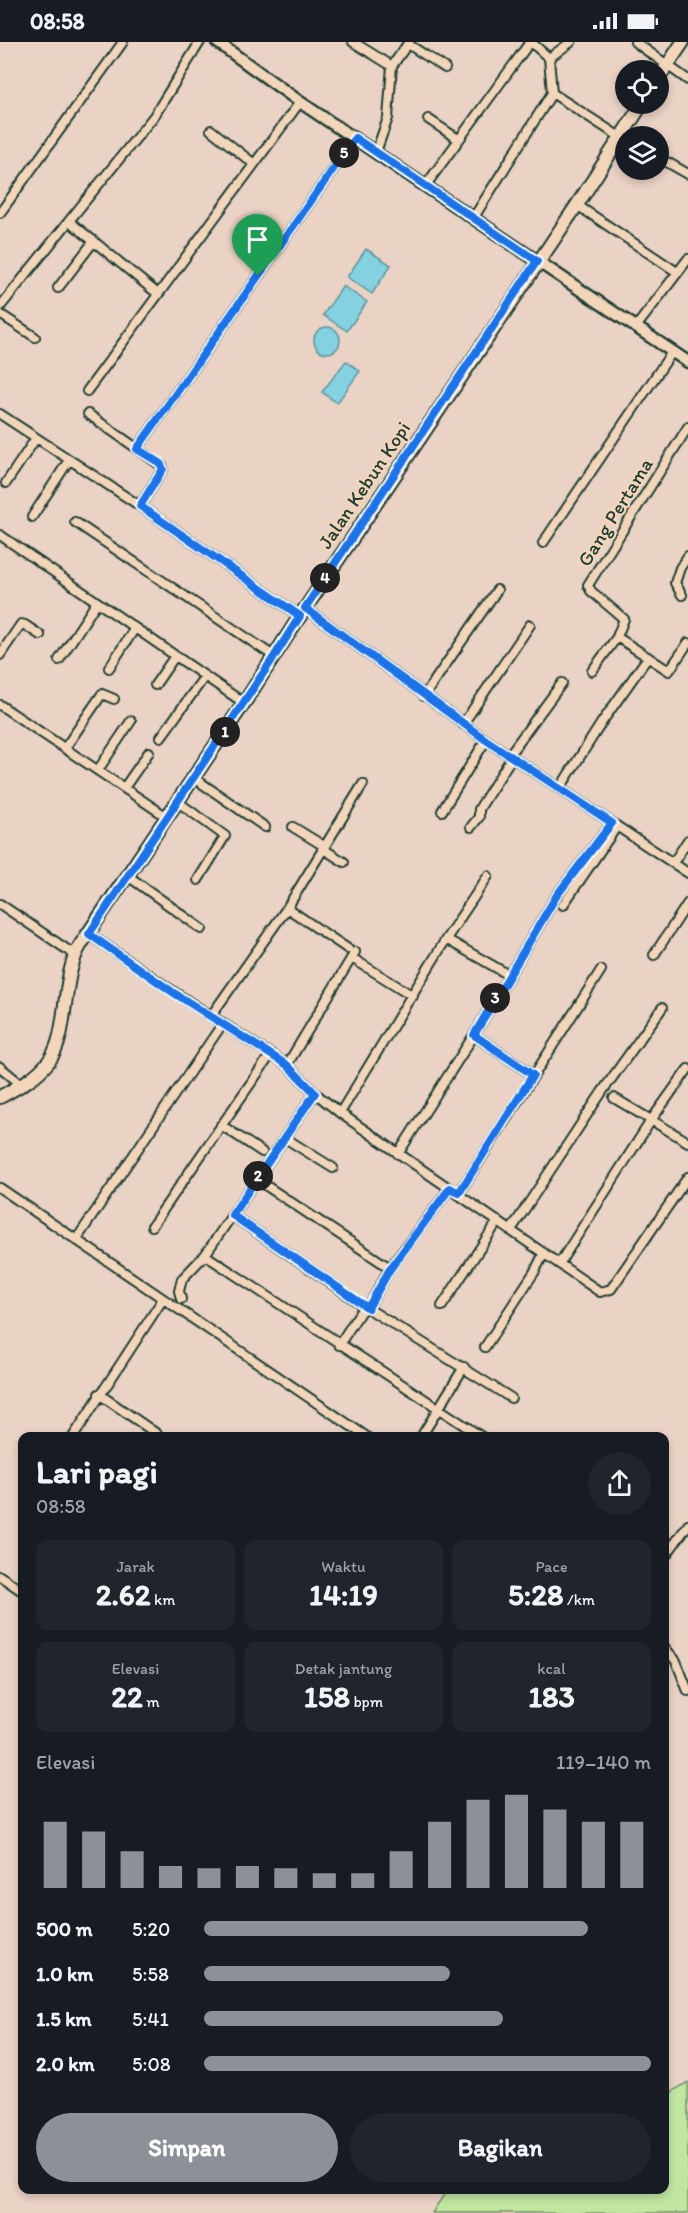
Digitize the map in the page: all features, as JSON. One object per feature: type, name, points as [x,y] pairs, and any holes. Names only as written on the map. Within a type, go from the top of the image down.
[{"type":"main road","points":[[669,64],[683,42]]},
{"type":"main road","name":"Jalan Kebun Kopi","points":[[0,1097],[36,1075],[50,1060],[58,1043],[70,971],[75,955],[615,147]]},
{"type":"street","points":[[0,213],[123,42]]},
{"type":"street","points":[[0,307],[154,116],[200,42]]},
{"type":"street","points":[[353,42],[392,66]]},
{"type":"street","points":[[426,185],[530,42],[549,58],[552,93],[474,217]]},
{"type":"street","points":[[549,58],[571,42]]},
{"type":"street","points":[[635,42],[660,60]]},
{"type":"street","points":[[376,152],[388,118],[392,66],[409,43],[445,68]]},
{"type":"street","points":[[223,44],[300,102],[688,362]]},
{"type":"street","points":[[669,67],[688,80]]},
{"type":"street","points":[[552,93],[615,132]]},
{"type":"street","points":[[87,391],[300,102]]},
{"type":"street","points":[[428,118],[458,139]]},
{"type":"street","points":[[211,130],[254,164]]},
{"type":"street","points":[[137,449],[355,138]]},
{"type":"street","points":[[669,163],[688,174]]},
{"type":"street","points":[[577,205],[677,272]]},
{"type":"street","points":[[69,221],[158,294]]},
{"type":"street","points":[[58,288],[94,241]]},
{"type":"street","points":[[636,327],[688,259]]},
{"type":"street","points":[[0,314],[35,337]]},
{"type":"street","points":[[543,543],[672,352]]},
{"type":"street","points":[[87,414],[160,463],[163,469],[140,506]]},
{"type":"street","points":[[0,415],[303,612],[486,740],[688,873]]},
{"type":"street","name":"Gang Pertama","points":[[617,637],[624,620],[591,591],[588,585],[688,427]]},
{"type":"street","points":[[6,483],[36,438]]},
{"type":"street","points":[[32,517],[69,460]]},
{"type":"street","points":[[75,522],[274,657]]},
{"type":"street","points":[[0,535],[244,703]]},
{"type":"street","points":[[682,595],[675,583],[680,568],[688,556]]},
{"type":"street","points":[[424,696],[497,590]]},
{"type":"street","points":[[59,660],[97,602]]},
{"type":"street","points":[[0,656],[21,624],[39,635]]},
{"type":"street","points":[[463,724],[530,625]]},
{"type":"street","points":[[109,668],[135,628]]},
{"type":"street","points":[[592,671],[617,637],[669,671],[688,644]]},
{"type":"street","points":[[155,685],[175,656]]},
{"type":"street","points":[[560,788],[602,722],[648,657]]},
{"type":"street","points":[[161,737],[205,676]]},
{"type":"street","points":[[471,827],[478,818],[479,809],[511,756],[562,683]]},
{"type":"street","points":[[65,748],[102,694],[114,699]]},
{"type":"street","points":[[1,708],[65,748],[167,818]]},
{"type":"street","points":[[98,770],[131,721]]},
{"type":"street","points":[[442,812],[486,740]]},
{"type":"street","points":[[124,788],[150,752]]},
{"type":"street","points":[[194,778],[265,827]]},
{"type":"street","points":[[212,1016],[287,908],[363,784]]},
{"type":"street","points":[[178,802],[225,836],[198,880]]},
{"type":"street","points":[[563,905],[614,824]]},
{"type":"street","points":[[398,1154],[474,1035],[557,895],[614,824]]},
{"type":"street","points":[[293,827],[344,862]]},
{"type":"street","points":[[673,863],[688,840]]},
{"type":"street","points":[[128,876],[202,929]]},
{"type":"street","points":[[340,1113],[446,939],[488,876]]},
{"type":"street","points":[[654,954],[688,903]]},
{"type":"street","points":[[0,904],[75,955]]},
{"type":"street","points":[[287,908],[413,996]]},
{"type":"street","points":[[89,934],[287,1065],[315,1093],[340,1113],[600,1292],[611,1289],[688,1177]]},
{"type":"street","points":[[446,939],[509,975]]},
{"type":"street","points":[[287,1065],[351,953]]},
{"type":"street","points":[[459,1193],[601,970]]},
{"type":"street","points":[[512,1230],[602,1092],[662,1008]]},
{"type":"street","points":[[76,1240],[223,1023]]},
{"type":"street","points":[[474,1035],[533,1075]]},
{"type":"street","points":[[153,1226],[271,1054]]},
{"type":"street","points":[[0,1067],[22,1084]]},
{"type":"street","points":[[559,1264],[652,1119],[688,1069]]},
{"type":"street","points":[[181,1299],[179,1291],[182,1279],[205,1255],[315,1093]]},
{"type":"street","points":[[614,1098],[688,1142]]},
{"type":"street","points":[[221,1125],[262,1152]]},
{"type":"street","points":[[285,1138],[333,1168]]},
{"type":"street","points":[[256,1179],[390,1269]]},
{"type":"street","points":[[0,1188],[360,1432]]},
{"type":"street","points":[[339,1345],[390,1269],[450,1188]]},
{"type":"street","points":[[232,1215],[366,1307],[511,1398]]},
{"type":"street","points":[[442,1306],[498,1221]]},
{"type":"street","points":[[485,1347],[535,1271],[544,1253]]},
{"type":"street","points":[[205,1255],[475,1432]]},
{"type":"street","points":[[76,1432],[163,1299]]},
{"type":"street","points":[[424,1432],[464,1367]]},
{"type":"street","points":[[99,1394],[154,1432]]},
{"type":"street","points":[[669,1551],[688,1524]]},
{"type":"street","points":[[0,1576],[18,1588]]},
{"type":"street","points":[[669,1653],[676,1661],[688,1690]]},
{"type":"green space","points":[[688,2082],[688,2213],[432,2213],[444,2194],[669,2194],[669,2094]]},
{"type":"water","points":[[366,249],[391,265],[372,294],[347,277]]},
{"type":"water","points":[[343,286],[367,302],[347,331],[323,315]]},
{"type":"water","points":[[327,327],[336,331],[340,340],[336,349],[327,353],[318,349],[314,340],[318,331]]},
{"type":"water","points":[[346,361],[360,371],[337,403],[322,392]]},
{"type":"route","points":[[355,138],[537,261],[305,608],[486,740],[612,823],[557,895],[474,1035],[533,1075],[459,1193],[450,1188],[390,1269],[368,1308],[232,1215],[315,1093],[287,1065],[174,993],[89,934],[300,616],[140,506],[163,469],[160,463],[137,449],[258,276],[355,138]]}]
